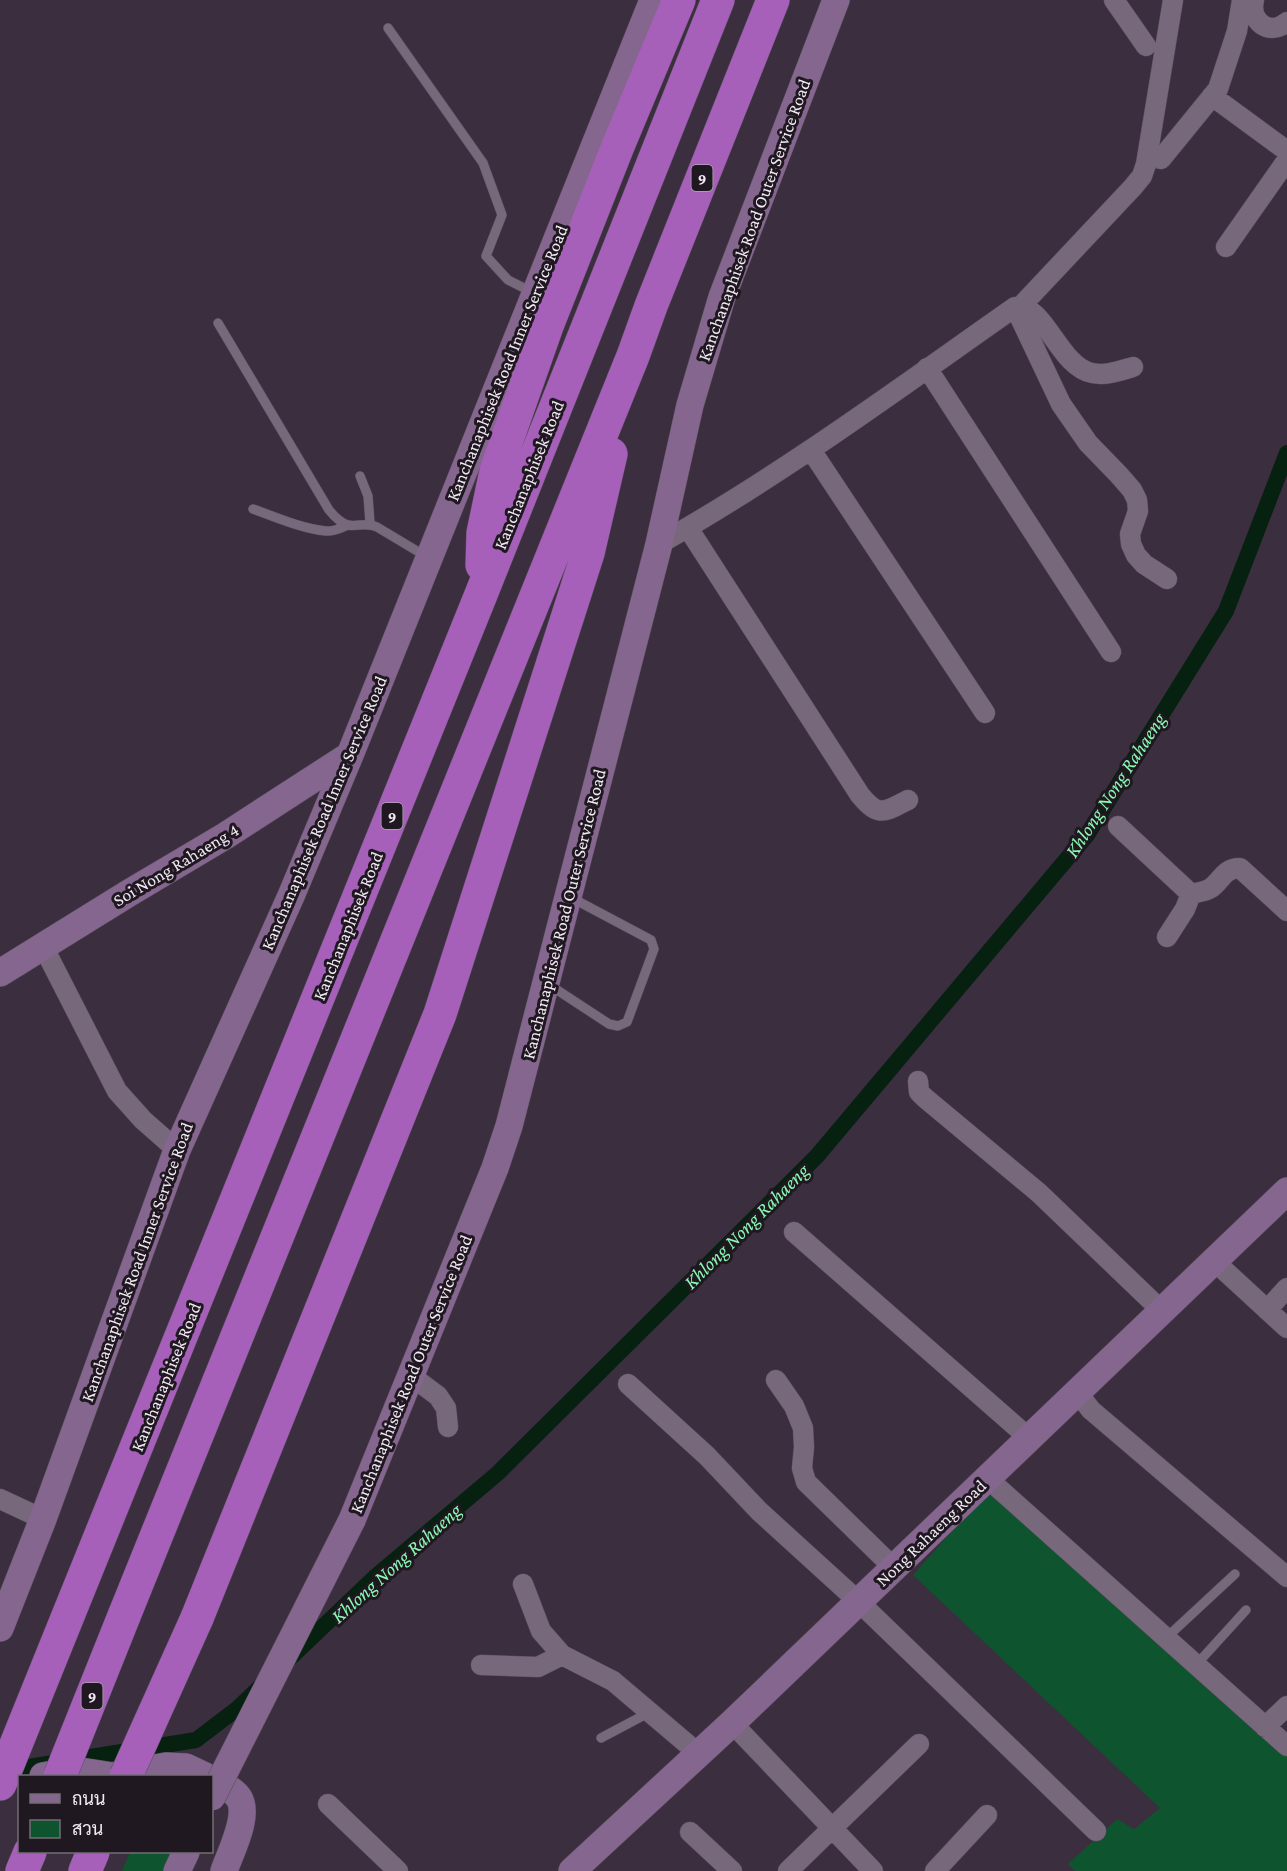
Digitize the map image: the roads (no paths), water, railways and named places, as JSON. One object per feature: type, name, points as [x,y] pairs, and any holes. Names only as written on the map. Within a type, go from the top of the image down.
[{"type":"highway","points":[[480,597],[483,533],[496,471],[547,326],[679,0]]},
{"type":"highway","name":"Kanchanaphisek Road","points":[[0,1785],[480,597],[718,0]]},
{"type":"highway","name":"9","points":[[60,1775],[633,356],[773,0]]},
{"type":"highway","points":[[126,1775],[197,1618],[440,1014],[588,553],[633,356]]},
{"type":"highway","points":[[22,1871],[29,1853]]},
{"type":"highway","points":[[85,1871],[92,1853]]},
{"type":"main road","name":"Kanchanaphisek Road Inner Service Road","points":[[0,1628],[43,1519],[177,1149],[291,896],[350,755],[653,0]]},
{"type":"main road","name":"Kanchanaphisek Road Outer Service Road","points":[[213,1796],[352,1521],[495,1168],[509,1126],[546,983],[709,337],[722,297],[836,0]]},
{"type":"main road","name":"Soi Nong Rahaeng 4","points":[[0,973],[225,836],[350,755]]},
{"type":"main road","name":"Nong Rahaeng Road","points":[[572,1871],[732,1723],[1287,1191]]},
{"type":"main road","points":[[118,1775],[166,1766],[186,1767],[203,1775]]},
{"type":"main road","points":[[48,1775],[74,1770],[106,1775]]},
{"type":"main road","points":[[213,1780],[230,1789],[240,1800],[242,1822],[224,1871]]},
{"type":"main road","points":[[0,1785],[18,1782]]},
{"type":"main road","points":[[177,1871],[185,1853]]},
{"type":"street","points":[[1114,0],[1146,46]]},
{"type":"street","points":[[658,544],[688,528],[811,450],[1018,306],[1133,187],[1142,176],[1149,150],[1173,0]]},
{"type":"street","points":[[1161,159],[1218,89],[1237,31],[1242,0]]},
{"type":"street","points":[[1254,0],[1253,13],[1259,23],[1270,28],[1281,27],[1287,22]]},
{"type":"street","points":[[1212,96],[1287,151]]},
{"type":"street","points":[[1226,247],[1287,160]]},
{"type":"street","points":[[1018,306],[1028,308],[1036,315],[1063,352],[1077,366],[1090,373],[1108,374],[1133,367]]},
{"type":"street","points":[[1018,306],[1061,404],[1088,443],[1132,490],[1137,500],[1138,511],[1130,534],[1136,555],[1144,564],[1167,579]]},
{"type":"street","points":[[927,368],[1111,652]]},
{"type":"street","points":[[811,450],[986,713]]},
{"type":"street","points":[[688,528],[860,795],[871,808],[880,811],[908,800]]},
{"type":"street","points":[[1118,826],[1191,894]]},
{"type":"street","points":[[1191,894],[1205,891],[1214,886],[1232,868],[1240,868],[1287,911]]},
{"type":"street","points":[[1167,937],[1185,909],[1191,894]]},
{"type":"street","points":[[43,946],[117,1091],[143,1120],[177,1149]]},
{"type":"street","points":[[918,1081],[919,1092],[925,1098],[1038,1193],[1162,1311]]},
{"type":"street","points":[[794,1232],[1029,1438]]},
{"type":"street","points":[[1213,1260],[1287,1328]]},
{"type":"street","points":[[1267,1310],[1287,1288]]},
{"type":"street","points":[[410,1375],[438,1396],[446,1408],[448,1427]]},
{"type":"street","points":[[776,1380],[794,1406],[803,1428],[802,1468],[806,1482],[894,1568]]},
{"type":"street","points":[[628,1384],[707,1456],[759,1511],[859,1602],[1096,1831]]},
{"type":"street","points":[[1077,1392],[1091,1410],[1287,1577]]},
{"type":"street","points":[[987,1478],[1287,1746]]},
{"type":"street","points":[[0,1499],[43,1519]]},
{"type":"street","points":[[523,1584],[541,1630],[562,1655],[613,1681],[699,1754]]},
{"type":"street","points":[[481,1665],[538,1667],[562,1655]]},
{"type":"street","points":[[1265,1727],[1287,1706]]},
{"type":"street","points":[[732,1723],[873,1871]]},
{"type":"street","points":[[788,1871],[919,1744]]},
{"type":"street","points":[[328,1804],[398,1871]]},
{"type":"street","points":[[935,1871],[987,1815]]},
{"type":"street","points":[[690,1832],[732,1871]]},
{"type":"lane","points":[[388,28],[483,164],[502,215],[486,256],[508,280],[535,293]]},
{"type":"lane","points":[[218,323],[329,510],[348,525]]},
{"type":"lane","points":[[360,476],[368,496],[370,523]]},
{"type":"lane","points":[[253,509],[313,529],[327,531],[348,525],[370,523],[428,558]]},
{"type":"lane","points":[[546,983],[609,1024],[618,1026],[627,1022],[654,949],[651,940],[568,896]]},
{"type":"lane","points":[[1166,1638],[1235,1574]]},
{"type":"lane","points":[[1196,1665],[1246,1610]]},
{"type":"lane","points":[[601,1738],[650,1712]]},
{"type":"waterway","name":"Khlong Nong Rahaeng","points":[[289,1659],[375,1577],[498,1473],[817,1156],[1087,835],[1226,611],[1287,453]]},
{"type":"waterway","name":"Khlong Nong Rahaeng","points":[[4,1771],[196,1740],[238,1708],[262,1685]]}]
